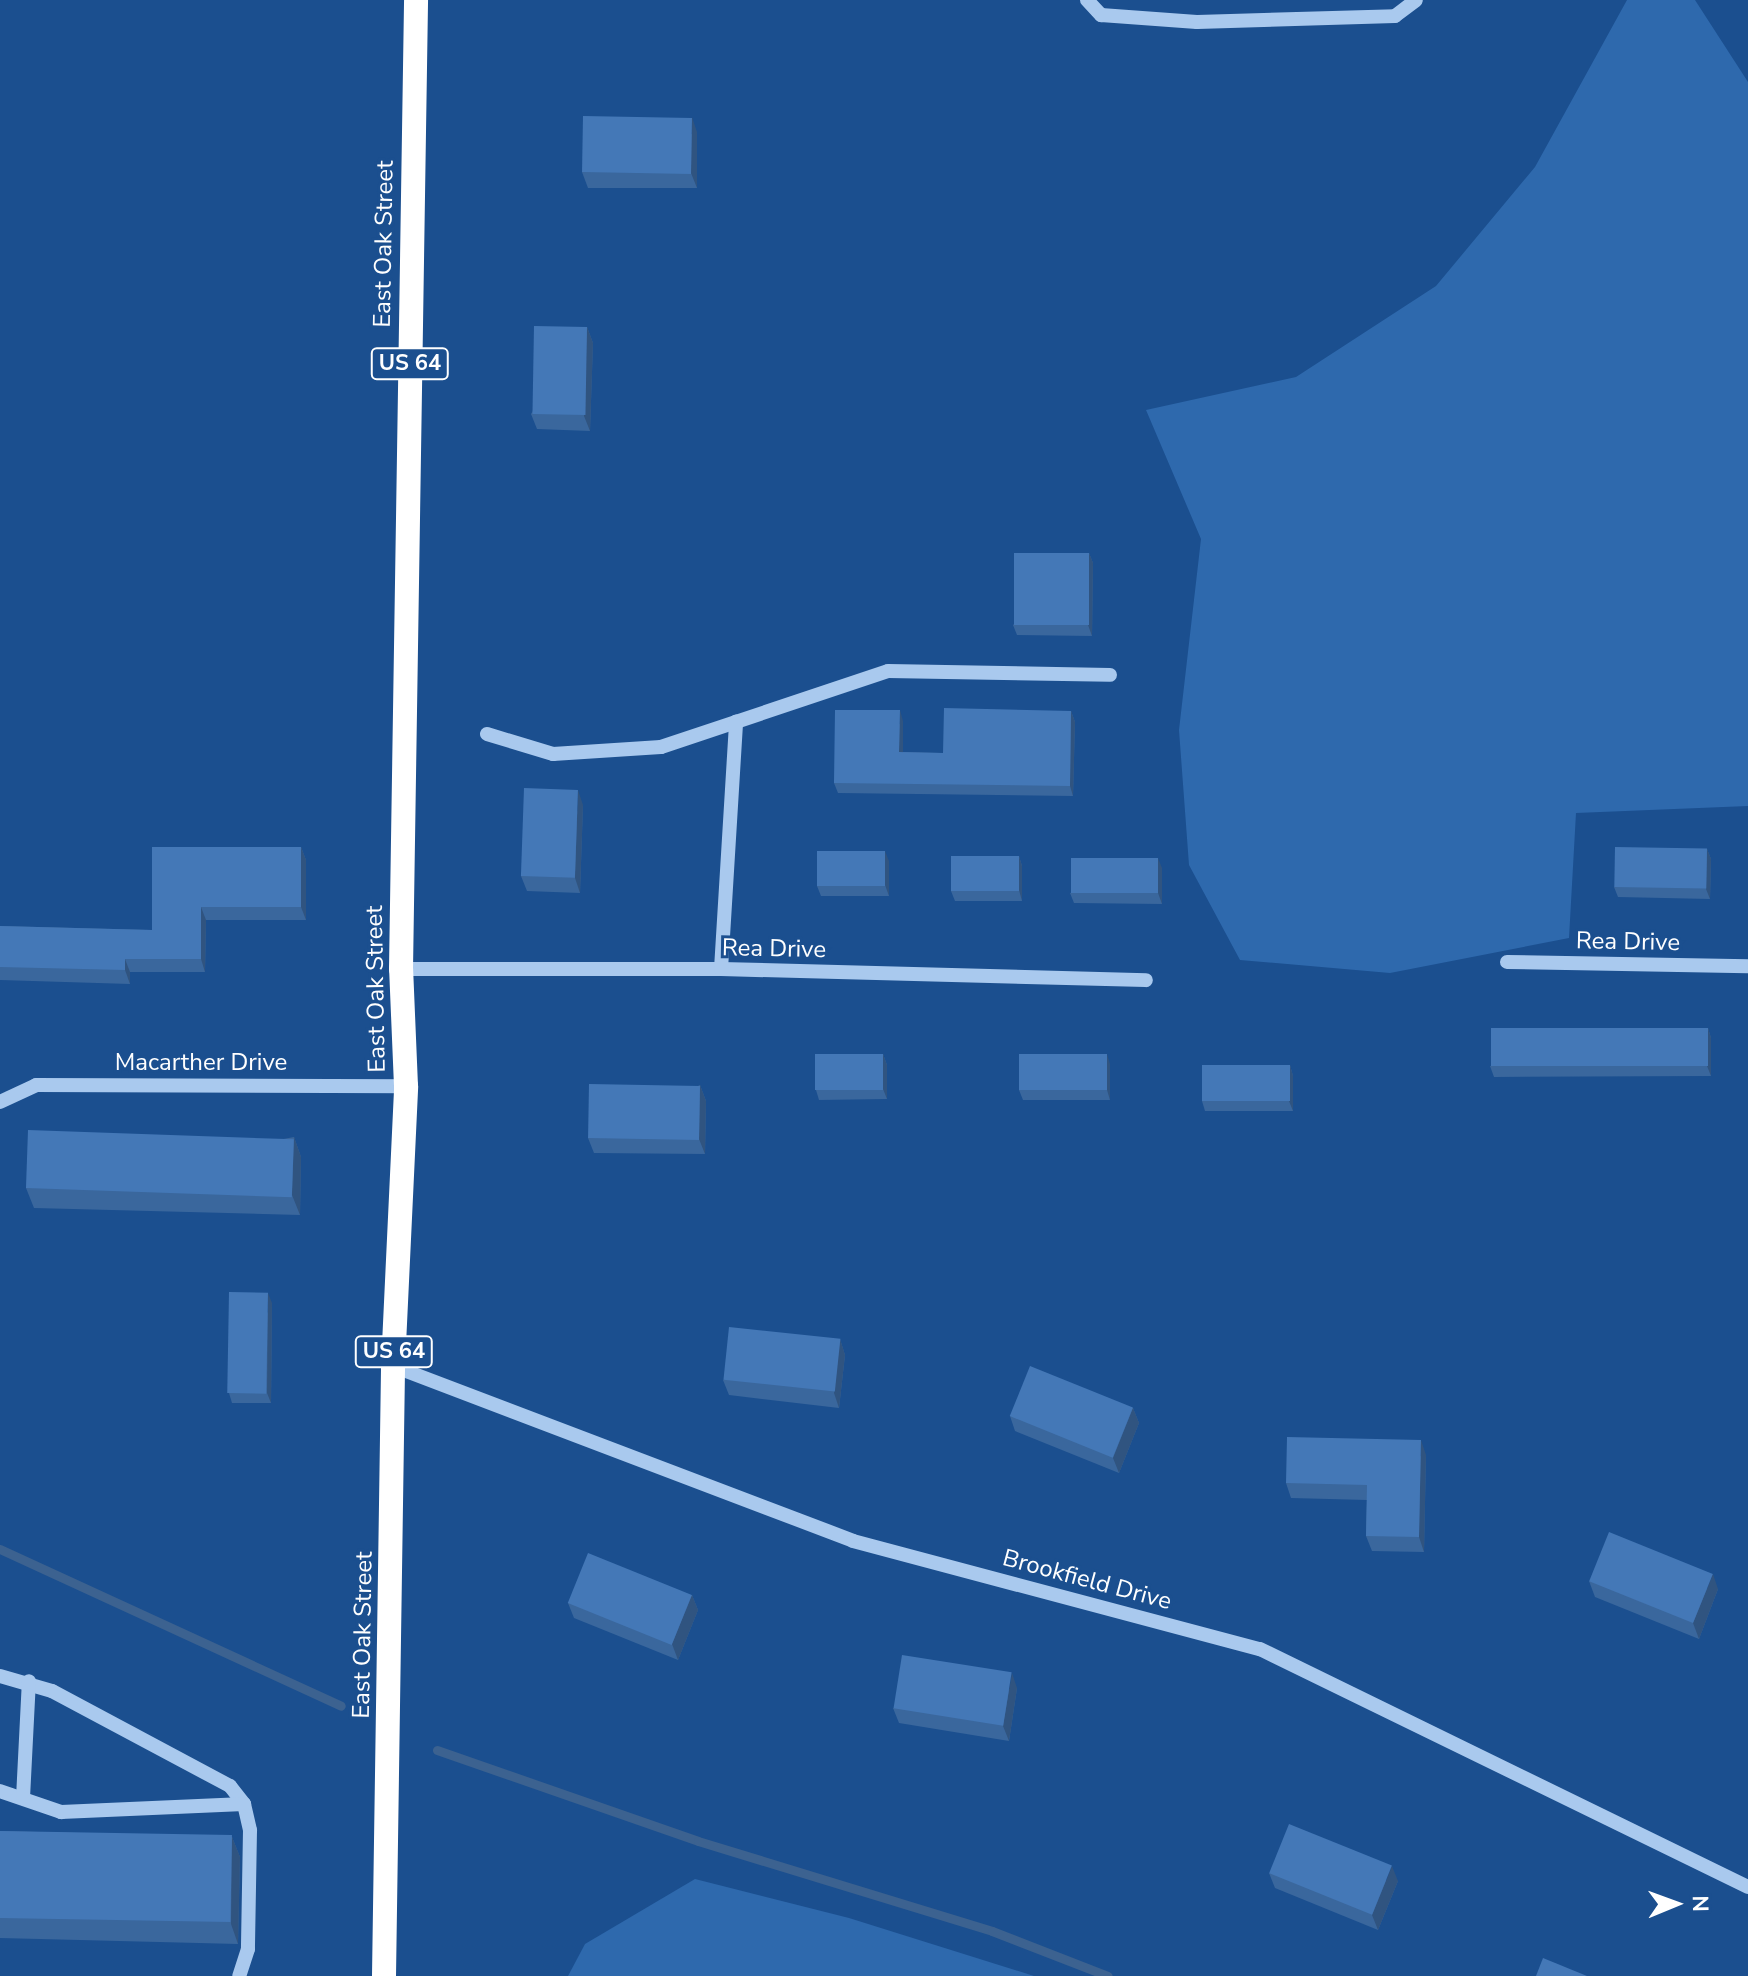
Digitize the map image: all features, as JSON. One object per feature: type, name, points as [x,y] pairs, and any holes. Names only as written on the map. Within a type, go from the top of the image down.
[{"type":"highway","name":"East Oak Street","points":[[384,1976],[393,1366],[406,1086],[401,969],[416,0]]},
{"type":"street","points":[[1087,0],[1101,15],[1197,22],[1395,16],[1416,0]]},
{"type":"street","points":[[487,734],[553,754],[661,747],[888,671],[1110,675]]},
{"type":"street","points":[[721,969],[736,721]]},
{"type":"street","name":"Rea Drive","points":[[1507,962],[1748,966]]},
{"type":"street","name":"Rea Drive","points":[[401,969],[721,969],[1146,980]]},
{"type":"street","name":"Macarther Drive","points":[[0,1102],[36,1085],[406,1086]]},
{"type":"street","name":"Brookfield Drive","points":[[393,1366],[853,1541],[1260,1649],[1748,1887]]},
{"type":"street","points":[[0,1676],[29,1681],[212,1772],[244,1804],[250,1830],[248,1949],[239,1976]]},
{"type":"street","points":[[23,1798],[29,1681]]},
{"type":"street","points":[[0,1791],[61,1812],[244,1804]]},
{"type":"shaded area","points":[[1627,0],[1695,0],[1748,82],[1748,806],[1576,813],[1569,938],[1390,973],[1240,960],[1189,865],[1179,730],[1201,539],[1146,410],[1296,377],[1436,286],[1535,167]]},
{"type":"shaded area","points":[[695,1879],[849,1918],[1034,1976],[568,1976],[585,1944]]},
{"type":"building","points":[[583,116],[692,118],[691,174],[582,172]]},
{"type":"building","points":[[534,326],[587,327],[585,415],[532,414]]},
{"type":"building","points":[[1014,553],[1089,553],[1089,625],[1014,625]]},
{"type":"building","points":[[944,708],[1071,711],[1070,786],[834,783],[835,710],[900,710],[899,752],[943,753]]},
{"type":"building","points":[[524,788],[578,790],[575,878],[521,876]]},
{"type":"building","points":[[152,847],[301,847],[301,907],[201,907],[201,959],[125,959],[125,970],[0,967],[0,926],[152,930]]},
{"type":"building","points":[[1615,847],[1707,849],[1706,889],[1614,887]]},
{"type":"building","points":[[817,851],[885,851],[885,886],[817,886]]},
{"type":"building","points":[[951,856],[1019,856],[1019,891],[951,891]]},
{"type":"building","points":[[1071,858],[1158,858],[1158,893],[1071,893]]},
{"type":"building","points":[[1491,1028],[1708,1028],[1708,1066],[1491,1066]]},
{"type":"building","points":[[815,1054],[883,1054],[883,1090],[815,1090]]},
{"type":"building","points":[[1019,1054],[1107,1054],[1107,1090],[1019,1090]]},
{"type":"building","points":[[1202,1065],[1290,1065],[1290,1101],[1202,1101]]},
{"type":"building","points":[[589,1084],[700,1086],[699,1140],[588,1138]]},
{"type":"building","points":[[28,1130],[294,1139],[292,1197],[26,1188]]},
{"type":"building","points":[[229,1292],[268,1293],[266,1394],[227,1393]]},
{"type":"building","points":[[729,1327],[840,1339],[835,1391],[723,1380]]},
{"type":"building","points":[[1030,1366],[1133,1408],[1113,1458],[1010,1416]]},
{"type":"building","points":[[1287,1437],[1421,1440],[1419,1537],[1366,1536],[1367,1485],[1286,1483]]},
{"type":"building","points":[[1609,1532],[1713,1574],[1693,1623],[1589,1581]]},
{"type":"building","points":[[588,1553],[692,1595],[672,1645],[568,1603]]},
{"type":"building","points":[[902,1655],[1012,1672],[1003,1726],[894,1708]]},
{"type":"building","points":[[1289,1824],[1392,1866],[1372,1915],[1269,1873]]},
{"type":"building","points":[[0,1831],[232,1835],[230,1922],[0,1918]]},
{"type":"building","points":[[1543,1958],[1587,1976],[1536,1976]]},
{"type":"waterway","points":[[0,1549],[341,1706]]},
{"type":"waterway","points":[[437,1750],[698,1841],[992,1931],[1108,1976]]}]
